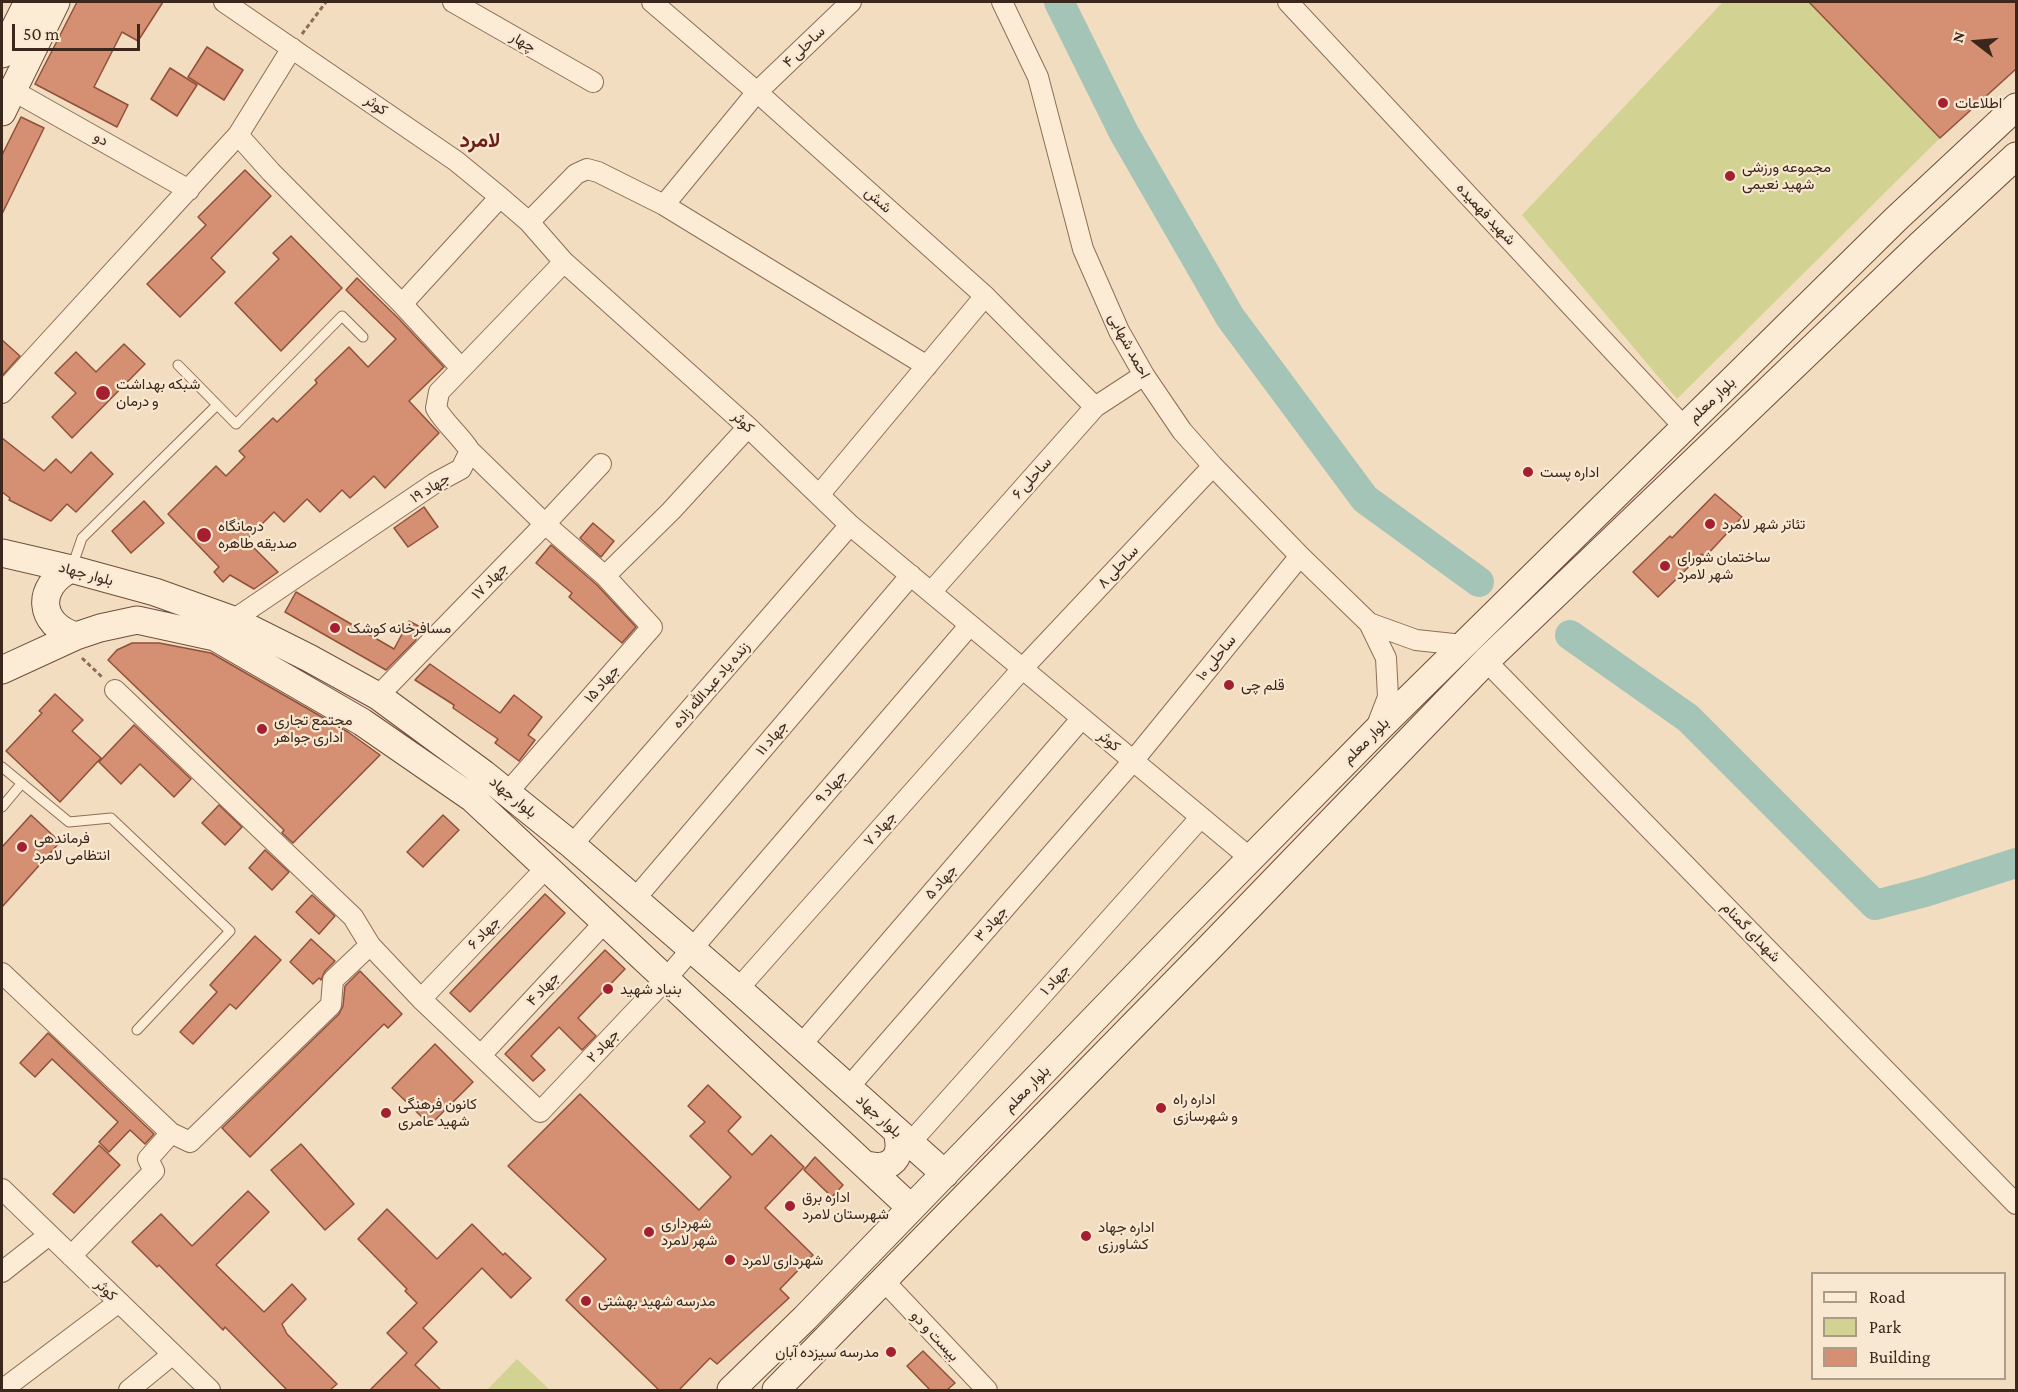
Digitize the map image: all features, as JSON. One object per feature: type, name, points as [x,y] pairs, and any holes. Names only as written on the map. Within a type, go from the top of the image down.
[{"type":"street","points":[[2,54],[28,2]]},
{"type":"street","points":[[7,101],[56,2]]},
{"type":"street","name":"کوثر","points":[[224,2],[456,161],[500,197],[529,222],[564,262],[748,427],[850,525],[1250,858]]},
{"type":"street","name":"چهار","points":[[453,2],[592,82]]},
{"type":"street","name":"شش","points":[[652,2],[757,92],[985,296],[1095,407]]},
{"type":"street","name":"ساحلی ۴","points":[[664,205],[757,92],[851,2]]},
{"type":"street","name":"احمد شهابی","points":[[1002,2],[1038,77],[1083,249],[1119,331],[1144,375],[1182,431],[1213,466],[1369,623],[1386,658],[1388,697],[1374,733]]},
{"type":"street","name":"شهید فهمیده","points":[[1288,2],[1684,427]]},
{"type":"street","points":[[2,393],[238,135],[292,48]]},
{"type":"street","name":"دو","points":[[7,101],[189,190]]},
{"type":"street","name":"بلوار معلم","points":[[731,1390],[945,1174],[1374,733],[1896,219],[2016,107]]},
{"type":"street","points":[[238,135],[461,368]]},
{"type":"street","name":"بلوار معلم","points":[[776,1390],[1486,661],[1920,245],[2013,165]]},
{"type":"street","points":[[529,222],[576,174],[587,169],[598,172],[664,205],[927,366]]},
{"type":"street","points":[[402,304],[500,197]]},
{"type":"street","points":[[1896,219],[1920,245]]},
{"type":"street","points":[[564,262],[439,392],[435,408],[470,451],[545,524],[605,576],[671,512],[748,427]]},
{"type":"street","points":[[819,495],[985,296]]},
{"type":"street","name":"ساحلی ۶","points":[[931,592],[1095,407],[1144,375]]},
{"type":"street","name":"جهاد ۱۹","points":[[233,620],[435,483],[461,469],[470,451]]},
{"type":"street","name":"جهاد ۱۷","points":[[378,696],[601,465]]},
{"type":"street","name":"ساحلی ۸","points":[[1022,669],[1213,466]]},
{"type":"street","name":"زنده یاد عبدالله زاده","points":[[572,845],[850,525]]},
{"type":"street","name":"بلوار جهاد","points":[[2,553],[155,592],[233,620],[378,696],[572,845],[738,989],[945,1174]]},
{"type":"street","name":"ساحلی ۱۰","points":[[1133,761],[1300,556]]},
{"type":"street","points":[[70,638],[53,624],[46,612],[46,598],[50,585],[59,575],[71,569]]},
{"type":"street","name":"جهاد ۱۵","points":[[507,793],[652,627],[605,576]]},
{"type":"street","name":"جهاد ۱۱","points":[[634,900],[911,576]]},
{"type":"street","name":"بلوار جهاد","points":[[2,670],[70,638],[100,628],[137,620],[215,637],[362,722],[472,798],[911,1208]]},
{"type":"street","name":"احمد شهابی","points":[[1369,623],[1416,640],[1463,645]]},
{"type":"street","name":"جهاد ۹","points":[[666,979],[970,625]]},
{"type":"street","name":"شهدای گمنام","points":[[1486,661],[2016,1204]]},
{"type":"street","name":"جهاد ۷","points":[[738,989],[1022,669]]},
{"type":"street","points":[[115,690],[353,917],[370,945],[421,999],[481,1055]]},
{"type":"street","name":"جهاد ۵","points":[[801,1045],[1082,718]]},
{"type":"street","name":"جهاد ۳","points":[[849,1088],[1133,761]]},
{"type":"street","name":"جهاد ۱","points":[[904,1138],[1201,817]]},
{"type":"street","name":"جهاد ۶","points":[[421,999],[547,867]]},
{"type":"street","name":"جهاد ۴","points":[[481,1055],[605,922]]},
{"type":"street","points":[[2,973],[171,1133],[190,1142],[331,1005],[333,980],[370,945]]},
{"type":"street","name":"جهاد ۲","points":[[481,1055],[540,1112],[666,979]]},
{"type":"street","points":[[1126,986],[1150,1008]]},
{"type":"street","points":[[71,1256],[154,1171],[148,1159],[171,1133]]},
{"type":"street","points":[[866,1165],[878,1168],[890,1164],[898,1155],[904,1138]]},
{"type":"street","name":"کوثر","points":[[2,1189],[210,1390]]},
{"type":"street","points":[[2,1272],[49,1235]]},
{"type":"street","name":"بیست و دو","points":[[884,1281],[987,1390]]},
{"type":"street","points":[[2,1390],[119,1302]]},
{"type":"street","points":[[129,1390],[173,1354]]},
{"type":"lane","points":[[178,365],[236,423],[342,316],[363,337]]},
{"type":"lane","points":[[71,569],[82,538],[217,405]]},
{"type":"lane","points":[[2,766],[69,822],[111,818],[230,931],[137,1030]]},
{"type":"lane","points":[[2,807],[22,783]]},
{"type":"path","points":[[292,48],[326,2]]},
{"type":"path","points":[[70,638],[115,690]]},
{"type":"green space","name":"مجموعه ورزشی شهید نعیمی","points":[[1723,2],[1809,2],[1940,138],[1677,399],[1522,215]]},
{"type":"green space","points":[[517,1359],[550,1390],[487,1390]]},
{"type":"building","points":[[77,2],[163,2],[138,41],[122,32],[94,87],[128,105],[117,127],[35,84]]},
{"type":"building","name":"اطلاعات","points":[[1809,2],[2016,2],[2016,69],[1940,138]]},
{"type":"building","points":[[207,47],[243,70],[224,100],[188,77]]},
{"type":"building","points":[[170,68],[197,85],[177,116],[151,99]]},
{"type":"building","points":[[21,117],[44,128],[2,214],[2,155]]},
{"type":"building","points":[[245,170],[271,196],[211,258],[225,272],[180,317],[147,284],[206,225],[198,217]]},
{"type":"building","points":[[291,236],[342,288],[281,351],[235,303],[279,259],[273,253]]},
{"type":"building","points":[[357,278],[444,367],[409,401],[439,433],[385,488],[374,476],[350,498],[342,490],[320,512],[307,499],[284,522],[274,512],[246,540],[278,572],[254,589],[230,575],[223,582],[214,572],[219,567],[168,514],[216,466],[226,476],[245,457],[239,451],[273,418],[277,422],[317,383],[315,380],[349,347],[368,367],[396,339],[346,290]]},
{"type":"building","points":[[2,340],[20,356],[2,376]]},
{"type":"building","points":[[124,344],[145,364],[72,438],[52,417],[76,393],[55,373],[76,352],[96,372]]},
{"type":"building","points":[[2,438],[44,471],[56,459],[71,473],[91,452],[113,474],[76,512],[67,504],[51,521],[9,500],[10,498],[2,492]]},
{"type":"building","points":[[1715,494],[1742,517],[1705,557],[1702,554],[1658,597],[1633,572],[1670,536],[1672,538]]},
{"type":"building","points":[[144,501],[164,523],[131,553],[112,531]]},
{"type":"building","points":[[424,507],[438,527],[408,547],[394,528]]},
{"type":"building","points":[[593,523],[614,541],[601,557],[580,538]]},
{"type":"building","points":[[551,545],[597,585],[636,627],[622,643],[569,597],[572,593],[536,563]]},
{"type":"building","name":"مسافرخانه کوشک","points":[[296,592],[394,649],[409,621],[422,628],[415,641],[386,670],[285,612]]},
{"type":"building","name":"مجتمع تجاری اداری جواهر","points":[[132,643],[159,643],[211,653],[348,732],[380,755],[293,843],[282,833],[284,830],[108,660],[117,650]]},
{"type":"building","points":[[430,664],[500,713],[514,695],[542,717],[528,735],[535,740],[519,761],[495,743],[498,739],[453,708],[454,705],[415,680]]},
{"type":"building","points":[[55,694],[83,720],[72,731],[101,758],[60,802],[6,751],[42,713],[39,711]]},
{"type":"building","points":[[134,725],[191,779],[174,797],[140,764],[121,784],[99,762]]},
{"type":"building","points":[[219,805],[242,827],[225,845],[202,823]]},
{"type":"building","points":[[31,815],[60,842],[2,907],[2,847]]},
{"type":"building","points":[[443,815],[459,830],[423,867],[407,852]]},
{"type":"building","points":[[265,850],[289,872],[272,890],[249,868]]},
{"type":"building","points":[[545,894],[565,913],[470,1012],[450,993]]},
{"type":"building","points":[[312,895],[335,916],[319,934],[296,912]]},
{"type":"building","points":[[255,936],[281,960],[236,1009],[230,1004],[193,1044],[180,1032],[217,992],[210,985]]},
{"type":"building","points":[[311,939],[335,961],[325,971],[321,980],[319,978],[313,984],[290,962]]},
{"type":"building","points":[[605,950],[625,969],[578,1018],[596,1036],[582,1050],[559,1027],[531,1056],[545,1070],[533,1081],[505,1054]]},
{"type":"building","points":[[360,971],[402,1014],[388,1028],[384,1024],[250,1157],[222,1128],[339,1014],[343,1006],[345,986]]},
{"type":"building","points":[[48,1033],[154,1134],[145,1144],[130,1130],[109,1152],[99,1142],[118,1122],[52,1059],[35,1077],[20,1063]]},
{"type":"building","points":[[435,1044],[473,1082],[430,1125],[392,1088]]},
{"type":"building","name":"شهرداری شهر لامرد","points":[[708,1085],[741,1117],[728,1131],[752,1155],[771,1135],[804,1167],[765,1208],[813,1255],[780,1289],[789,1298],[717,1364],[710,1358],[679,1390],[659,1390],[566,1300],[606,1259],[508,1166],[580,1094],[699,1210],[731,1177],[690,1136],[705,1122],[688,1106]]},
{"type":"building","points":[[301,1144],[354,1204],[325,1230],[271,1170]]},
{"type":"building","points":[[99,1145],[120,1165],[74,1213],[53,1194]]},
{"type":"building","points":[[815,1157],[843,1185],[832,1197],[804,1170]]},
{"type":"building","points":[[248,1191],[269,1212],[216,1265],[264,1312],[292,1284],[306,1299],[282,1324],[287,1334],[337,1384],[330,1390],[287,1390],[225,1327],[223,1330],[159,1265],[157,1267],[132,1242],[161,1214],[192,1246]]},
{"type":"building","points":[[387,1209],[437,1259],[472,1224],[503,1255],[505,1253],[531,1278],[511,1298],[482,1268],[423,1328],[437,1342],[415,1365],[441,1390],[370,1390],[407,1353],[387,1333],[417,1303],[405,1291],[407,1289],[358,1239]]},
{"type":"building","points":[[923,1351],[955,1383],[947,1390],[930,1390],[907,1366]]},
{"type":"waterway","points":[[1059,2],[1124,133],[1230,317],[1365,499],[1479,582]]},
{"type":"waterway","points":[[1570,635],[1688,718],[1875,905],[1925,892],[2016,863]]},
{"type":"place","name":"اطلاعات","points":[[1943,103]]},
{"type":"place","name":"مجموعه ورزشی شهید نعیمی","points":[[1730,176]]},
{"type":"place","name":"شبکه بهداشت و درمان","points":[[103,393]]},
{"type":"place","name":"اداره پست","points":[[1528,472]]},
{"type":"place","name":"تئاتر شهر لامرد","points":[[1710,524]]},
{"type":"place","name":"درمانگاه صدیقه طاهره","points":[[204,535]]},
{"type":"place","name":"ساختمان شورای شهر لامرد","points":[[1665,566]]},
{"type":"place","name":"مسافرخانه کوشک","points":[[335,628]]},
{"type":"place","name":"قلم چی","points":[[1229,685]]},
{"type":"place","name":"مجتمع تجاری اداری جواهر","points":[[262,729]]},
{"type":"place","name":"فرماندهی انتظامی لامرد","points":[[22,847]]},
{"type":"place","name":"بنیاد شهید","points":[[608,989]]},
{"type":"place","name":"اداره راه و شهرسازی","points":[[1161,1108]]},
{"type":"place","name":"کانون فرهنگی شهید عامری","points":[[386,1113]]},
{"type":"place","name":"اداره برق شهرستان لامرد","points":[[790,1206]]},
{"type":"place","name":"شهرداری شهر لامرد","points":[[649,1232]]},
{"type":"place","name":"اداره جهاد کشاورزی","points":[[1086,1236]]},
{"type":"place","name":"شهرداری لامرد","points":[[730,1260]]},
{"type":"place","name":"مدرسه شهید بهشتی","points":[[586,1301]]},
{"type":"place","name":"مدرسه سیزده آبان","points":[[891,1352]]},
{"type":"district","name":"لامرد","points":[[480,141]]}]
